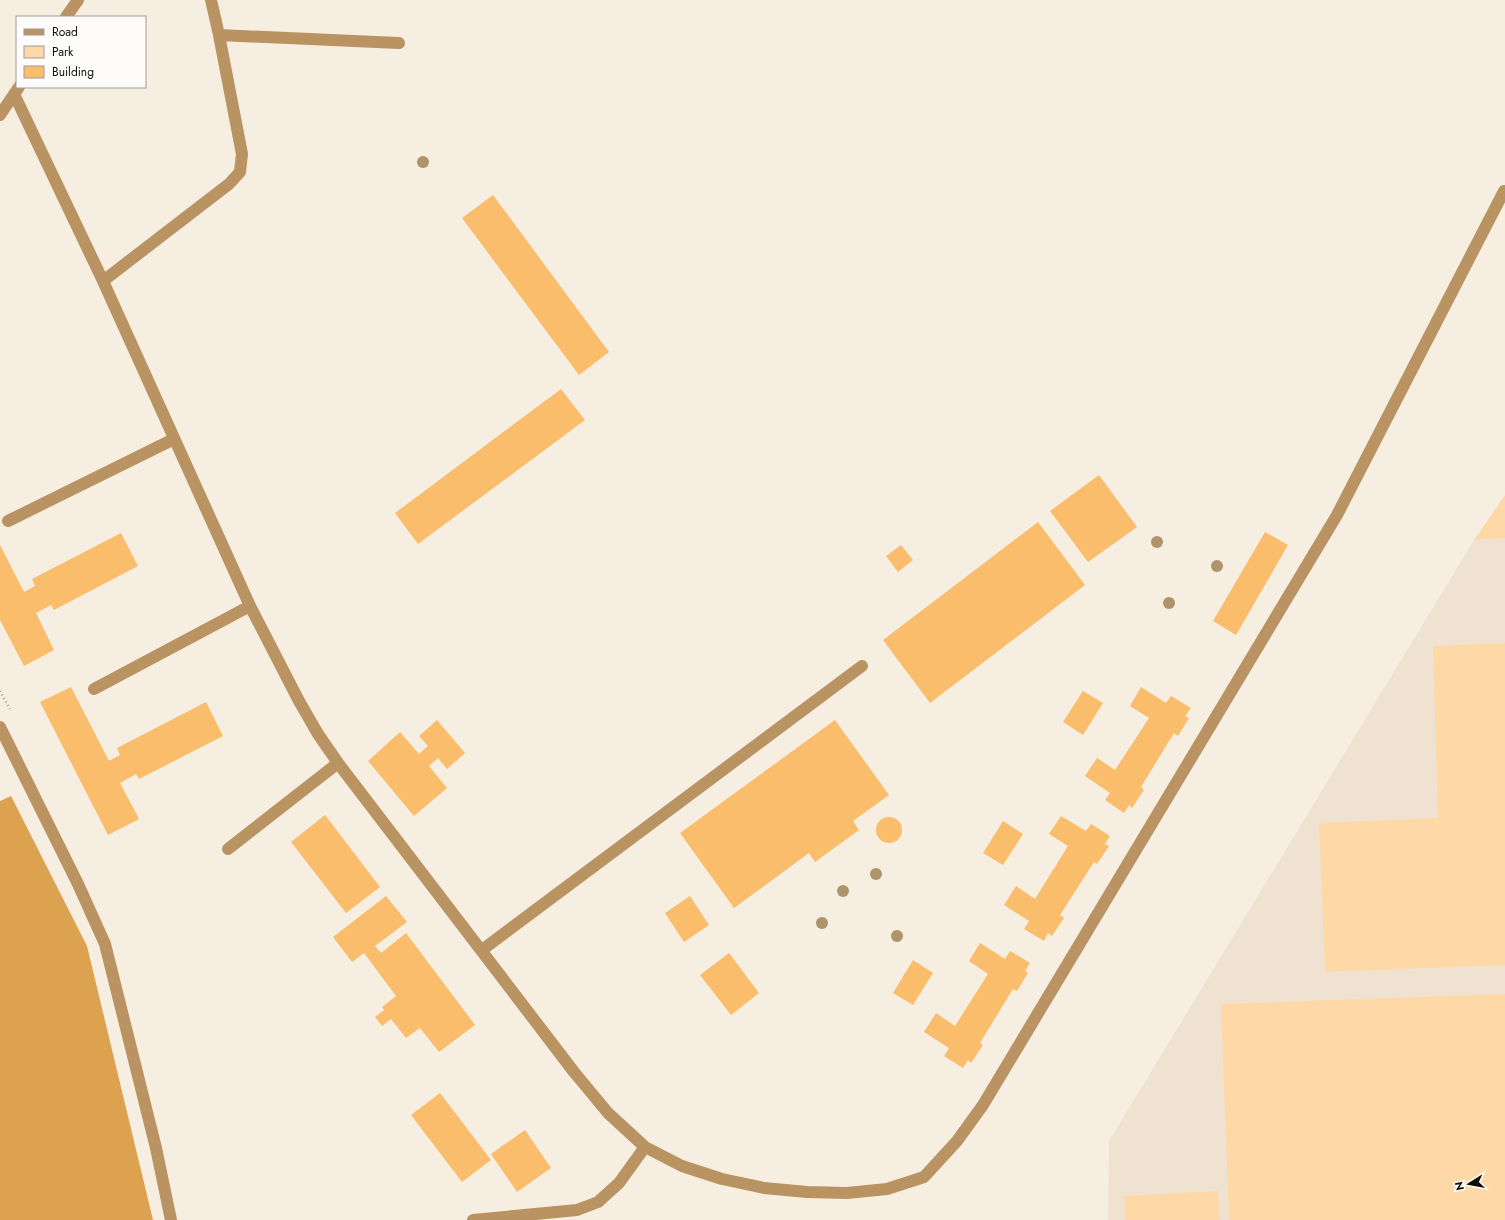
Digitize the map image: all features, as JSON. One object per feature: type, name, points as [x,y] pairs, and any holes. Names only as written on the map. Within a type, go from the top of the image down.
[{"type":"lane","points":[[67,16],[78,0]]},
{"type":"lane","points":[[103,282],[229,184],[240,172],[242,154],[211,0]]},
{"type":"lane","points":[[219,35],[399,43]]},
{"type":"lane","points":[[17,91],[250,606],[318,734],[338,763],[579,1078],[608,1112],[645,1146],[682,1166],[722,1179],[764,1188],[807,1192],[847,1192],[887,1189],[924,1177],[957,1141],[983,1105],[1338,515],[1504,191]]},
{"type":"lane","points":[[0,115],[17,91]]},
{"type":"lane","points":[[8,521],[174,439]]},
{"type":"lane","points":[[94,689],[250,606]]},
{"type":"lane","points":[[482,950],[862,666]]},
{"type":"lane","points":[[0,727],[78,884],[105,944],[156,1148],[171,1220]]},
{"type":"lane","points":[[228,849],[338,763]]},
{"type":"lane","points":[[473,1220],[577,1210],[598,1202],[619,1183],[645,1146]]},
{"type":"shaded area","points":[[1505,538],[1505,1220],[1108,1220],[1109,1141],[1474,540]]},
{"type":"shaded area","points":[[11,796],[87,946],[153,1220],[0,1220],[0,801]]},
{"type":"green space","points":[[1505,495],[1505,538],[1474,540]]},
{"type":"green space","points":[[1505,643],[1505,965],[1325,972],[1319,823],[1438,818],[1433,646]]},
{"type":"green space","points":[[1505,994],[1505,1220],[1229,1220],[1221,1004]]},
{"type":"green space","points":[[1218,1191],[1220,1220],[1125,1220],[1124,1196]]},
{"type":"building","points":[[493,195],[609,352],[579,375],[462,218]]},
{"type":"building","points":[[561,389],[585,420],[418,544],[395,513]]},
{"type":"building","points":[[1099,475],[1137,527],[1088,562],[1050,511]]},
{"type":"building","points":[[1038,522],[1085,585],[930,703],[883,640]]},
{"type":"building","points":[[1265,532],[1288,545],[1236,635],[1213,621]]},
{"type":"building","points":[[121,533],[138,566],[54,610],[51,605],[36,613],[54,650],[24,666],[0,620],[0,545],[24,592],[35,586],[32,579]]},
{"type":"building","points":[[901,545],[913,560],[898,572],[886,556]]},
{"type":"building","points":[[71,687],[109,761],[120,755],[117,748],[206,702],[223,736],[139,779],[136,774],[120,783],[139,819],[108,835],[40,702]]},
{"type":"building","points":[[1141,687],[1166,703],[1171,696],[1191,708],[1185,716],[1189,718],[1178,736],[1174,733],[1141,787],[1144,790],[1132,808],[1129,805],[1124,813],[1105,800],[1110,793],[1085,776],[1097,758],[1115,770],[1149,718],[1130,706]]},
{"type":"building","points":[[1083,691],[1103,703],[1083,735],[1063,722]]},
{"type":"building","points":[[437,720],[465,753],[447,769],[438,758],[429,766],[447,788],[414,816],[368,761],[400,732],[419,754],[428,746],[419,736]]},
{"type":"building","points":[[835,720],[889,795],[853,821],[859,830],[815,862],[809,853],[734,908],[680,833]]},
{"type":"building","points":[[325,815],[380,887],[346,913],[291,842]]},
{"type":"building","points":[[1061,816],[1086,831],[1091,824],[1110,836],[1105,844],[1109,846],[1097,864],[1094,862],[1060,915],[1064,918],[1052,936],[1048,933],[1044,941],[1024,929],[1029,921],[1004,905],[1016,886],[1035,899],[1068,846],[1049,834]]},
{"type":"building","points":[[889,817],[898,821],[902,830],[898,839],[889,843],[880,839],[876,830],[880,821]]},
{"type":"building","points":[[1003,821],[1023,834],[1003,865],[983,853]]},
{"type":"building","points":[[386,896],[407,922],[375,946],[381,953],[406,933],[475,1025],[439,1052],[420,1028],[406,1038],[391,1019],[382,1026],[375,1017],[384,1010],[382,1007],[396,996],[364,953],[352,962],[333,937]]},
{"type":"building","points":[[690,896],[709,925],[684,942],[665,913]]},
{"type":"building","points":[[980,943],[1005,959],[1010,951],[1030,963],[1025,971],[1028,973],[1017,991],[1013,989],[980,1043],[983,1045],[971,1063],[968,1060],[963,1068],[944,1056],[949,1048],[924,1032],[936,1013],[955,1026],[988,974],[969,961]]},
{"type":"building","points":[[729,953],[759,993],[731,1015],[700,975]]},
{"type":"building","points":[[913,960],[933,973],[913,1005],[893,993]]},
{"type":"building","points":[[440,1093],[491,1160],[462,1182],[411,1115]]},
{"type":"building","points":[[525,1130],[551,1168],[517,1192],[491,1154]]}]
